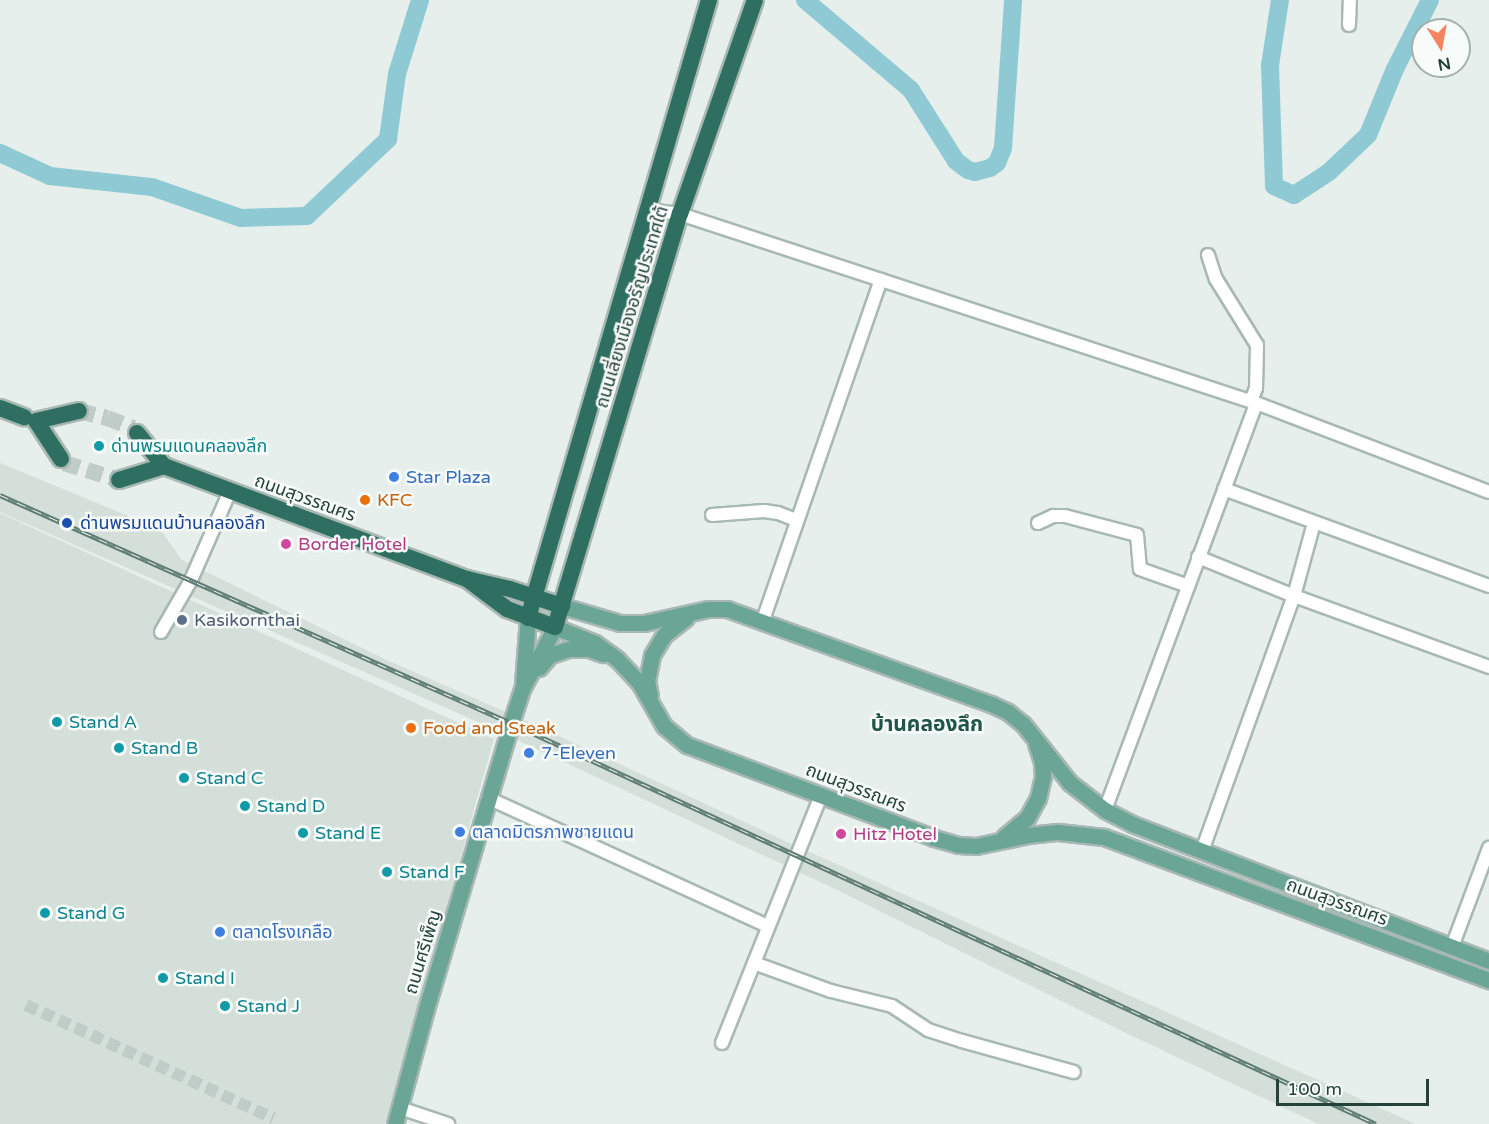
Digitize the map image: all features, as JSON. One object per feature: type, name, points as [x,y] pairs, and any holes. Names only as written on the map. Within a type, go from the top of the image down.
[{"type":"highway","name":"ถนนเลี่ยงเมืองอรัญประเทศใต้","points":[[528,618],[709,0]]},
{"type":"highway","name":"ถนนเลี่ยงเมืองอรัญประเทศใต้","points":[[555,627],[680,214],[752,8]]},
{"type":"highway","points":[[0,408],[24,417]]},
{"type":"highway","points":[[62,459],[36,422],[79,411]]},
{"type":"highway","name":"ถนนสุวรรณศร","points":[[136,433],[164,466],[467,579],[562,606]]},
{"type":"highway","points":[[119,480],[164,466]]},
{"type":"highway","name":"ถนนสุวรรณศร","points":[[467,579],[507,609],[555,627]]},
{"type":"main road","name":"ถนนสุวรรณศร","points":[[562,606],[620,623],[644,623],[727,609],[763,620],[991,704],[1008,712],[1029,731],[1070,783],[1105,810],[1202,851],[1489,961]]},
{"type":"main road","points":[[651,702],[648,681],[652,655],[664,635],[678,622],[694,613]]},
{"type":"main road","name":"ถนนศรีเพ็ญ","points":[[522,689],[528,618]]},
{"type":"main road","name":"ถนนสุวรรณศร","points":[[555,627],[595,643],[617,659],[640,684],[663,726],[687,745],[943,842],[976,846],[1058,832],[1104,837],[1489,980]]},
{"type":"main road","name":"ถนนศรีเพ็ญ","points":[[395,1124],[488,798],[522,689],[555,627]]},
{"type":"main road","points":[[522,689],[550,655],[570,649],[589,649],[617,659]]},
{"type":"main road","points":[[997,841],[1015,830],[1027,818],[1038,798],[1042,762],[1029,731]]},
{"type":"street","points":[[1348,24],[1350,0]]},
{"type":"street","points":[[648,210],[680,214],[1254,402],[1489,492]]},
{"type":"street","points":[[1105,810],[1254,402],[1257,345],[1216,279],[1208,255]]},
{"type":"street","points":[[763,620],[881,280]]},
{"type":"street","points":[[1224,489],[1489,586]]},
{"type":"street","points":[[161,632],[191,580],[230,491]]},
{"type":"street","points":[[712,515],[764,511],[778,513],[796,520]]},
{"type":"street","points":[[1038,523],[1053,516],[1065,516],[1137,535],[1140,569],[1188,586]]},
{"type":"street","points":[[1202,851],[1294,596],[1314,523]]},
{"type":"street","points":[[1198,557],[1294,596],[1489,667]]},
{"type":"street","points":[[722,1043],[820,795]]},
{"type":"street","points":[[488,798],[768,927]]},
{"type":"street","points":[[1452,947],[1489,848]]},
{"type":"street","points":[[754,963],[831,991],[892,1006],[928,1030],[1074,1072]]},
{"type":"street","points":[[400,1108],[448,1124]]},
{"type":"shaded area","points":[[0,463],[160,529],[182,560],[389,661],[531,723],[794,845],[1416,1124],[1318,1124],[1130,1035],[837,890],[485,725],[0,512]]},
{"type":"shaded area","name":"ตลาดโรงเกลือ","points":[[0,513],[494,739],[385,1124],[0,1124]]},
{"type":"waterway","points":[[0,153],[50,176],[152,187],[241,218],[307,216],[388,139],[397,74],[420,0]]},
{"type":"waterway","points":[[805,0],[911,90],[956,161],[975,172],[990,168],[997,163],[1003,148],[1013,0]]},
{"type":"waterway","points":[[1280,0],[1270,65],[1274,186],[1294,195],[1329,172],[1368,135],[1395,69],[1430,0]]},
{"type":"tunnel","points":[[79,411],[107,418],[133,428],[137,433]]},
{"type":"tunnel","points":[[61,459],[64,463],[119,480]]},
{"type":"tunnel","points":[[26,1005],[273,1118]]},
{"type":"railway","points":[[0,495],[511,723],[1376,1124]]},
{"type":"place","name":"ด่านพรมแดนคลองลึก","points":[[99,446]]},
{"type":"place","name":"Star Plaza","points":[[394,477]]},
{"type":"place","name":"KFC","points":[[365,500]]},
{"type":"place","name":"ด่านพรมแดนบ้านคลองลึก","points":[[67,523]]},
{"type":"place","name":"Border Hotel","points":[[286,544]]},
{"type":"place","name":"Kasikornthai","points":[[182,620]]},
{"type":"place","name":"Stand A","points":[[57,722]]},
{"type":"place","name":"Food and Steak","points":[[411,728]]},
{"type":"place","name":"Stand B","points":[[119,748]]},
{"type":"place","name":"7-Eleven","points":[[529,753]]},
{"type":"place","name":"Stand C","points":[[184,778]]},
{"type":"place","name":"Stand D","points":[[245,806]]},
{"type":"place","name":"ตลาดมิตรภาพชายแดน","points":[[460,832]]},
{"type":"place","name":"Stand E","points":[[303,833]]},
{"type":"place","name":"Hitz Hotel","points":[[841,834]]},
{"type":"place","name":"Stand F","points":[[387,872]]},
{"type":"place","name":"Stand G","points":[[45,913]]},
{"type":"place","name":"ตลาดโรงเกลือ","points":[[220,932]]},
{"type":"place","name":"Stand I","points":[[163,978]]},
{"type":"place","name":"Stand J","points":[[225,1006]]},
{"type":"district","name":"บ้านคลองลึก","points":[[927,725]]}]
